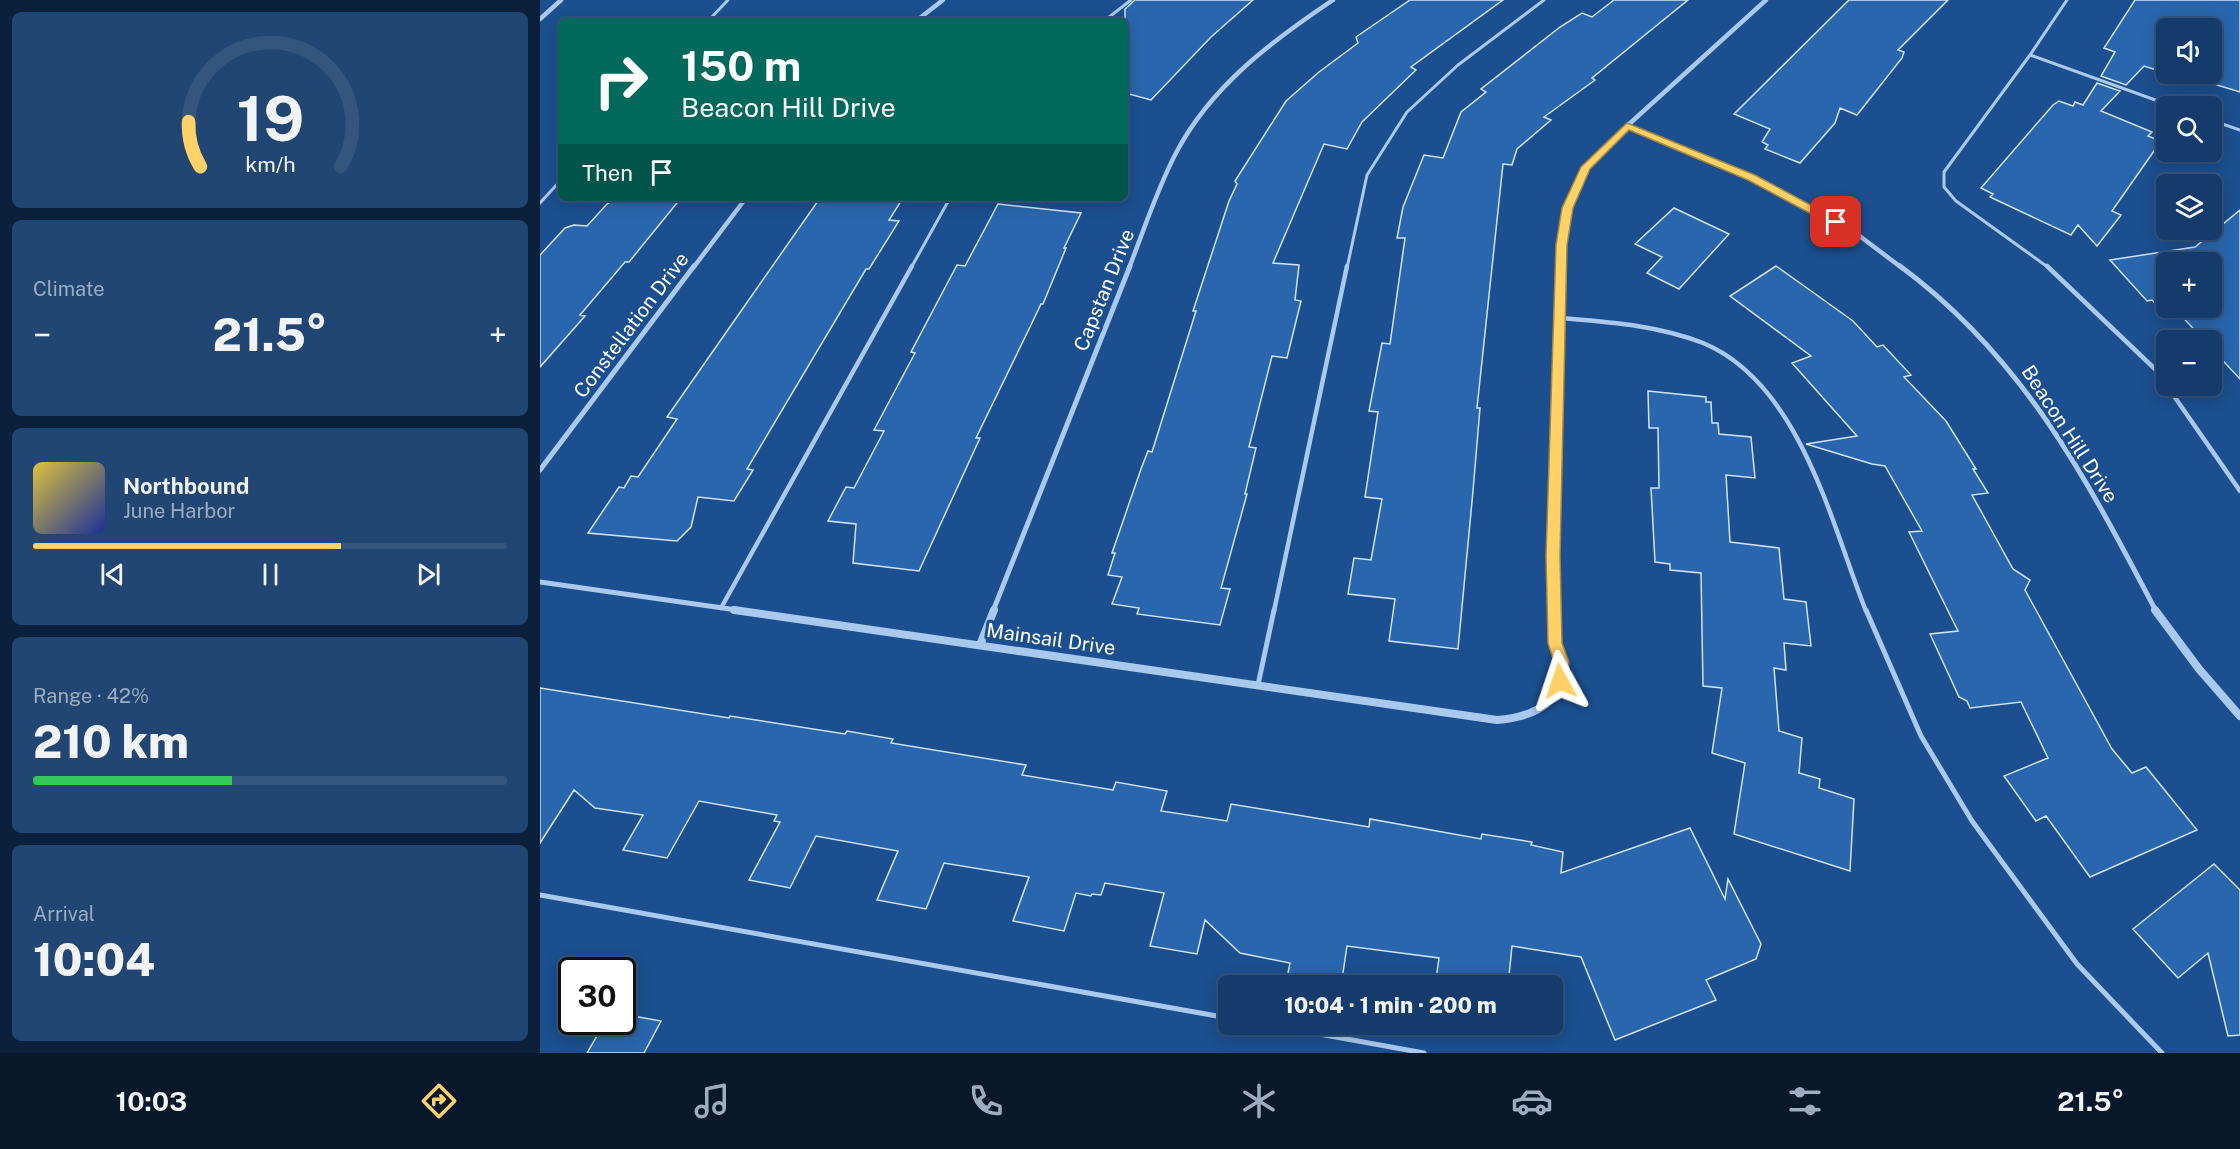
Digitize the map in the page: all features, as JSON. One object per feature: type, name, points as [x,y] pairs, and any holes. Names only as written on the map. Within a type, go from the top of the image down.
[{"type":"street","points":[[540,19],[561,0]]},
{"type":"street","points":[[920,18],[943,0]]},
{"type":"street","name":"Capstan Drive","points":[[980,645],[1146,225],[1180,146],[1202,112],[1234,75],[1280,34],[1333,0]]},
{"type":"street","points":[[1560,318],[1562,245],[1567,208],[1586,167],[1627,126],[1766,0]]},
{"type":"street","name":"Beacon Hill Drive","points":[[1627,126],[1786,194],[1853,231],[1936,294],[2011,371],[2063,443],[2106,517],[2156,612],[2199,669],[2240,716]]},
{"type":"street","name":"Constellation Drive","points":[[540,470],[744,201]]},
{"type":"street","name":"Mainsail Drive","points":[[540,582],[1497,720],[1518,719],[1537,711],[1552,698],[1560,681],[1561,662],[1555,643],[1553,556],[1560,318]]},
{"type":"lane","points":[[711,18],[728,0]]},
{"type":"lane","points":[[1108,18],[1131,0]]},
{"type":"lane","points":[[1258,685],[1367,175],[1407,112],[1458,65],[1544,0]]},
{"type":"lane","points":[[2067,0],[2030,55],[1944,172],[1944,187],[1956,201],[2047,266],[2156,370]]},
{"type":"lane","points":[[2030,55],[2156,100]]},
{"type":"lane","points":[[2222,124],[2240,130]]},
{"type":"lane","points":[[540,203],[558,183]]},
{"type":"lane","points":[[721,608],[948,201]]},
{"type":"lane","points":[[1560,318],[1652,327],[1685,337],[1716,349],[1746,371],[1766,394],[1789,425],[1818,483],[1850,570],[1911,716],[1967,815],[2066,951],[2162,1053]]},
{"type":"lane","points":[[2175,396],[2240,491]]},
{"type":"lane","points":[[540,895],[1218,1016]]},
{"type":"lane","points":[[1325,1035],[1424,1053]]},
{"type":"building","points":[[1135,0],[1253,0],[1211,37],[1151,100],[1128,94],[1128,18],[1125,18],[1125,9]]},
{"type":"building","points":[[1410,0],[1503,0],[1411,67],[1416,70],[1362,122],[1347,149],[1324,144],[1273,263],[1299,265],[1295,300],[1301,301],[1287,358],[1272,356],[1249,447],[1256,448],[1245,494],[1247,494],[1221,588],[1230,589],[1220,625],[1137,614],[1139,608],[1112,604],[1122,577],[1108,575],[1115,553],[1112,553],[1148,451],[1152,452],[1196,311],[1193,311],[1229,201],[1237,184],[1235,181],[1286,101],[1319,72],[1358,43],[1356,37]]},
{"type":"building","points":[[1614,0],[1688,0],[1592,78],[1595,80],[1544,117],[1551,120],[1517,149],[1512,165],[1503,164],[1477,408],[1480,408],[1458,649],[1389,641],[1395,599],[1348,594],[1354,558],[1371,560],[1382,499],[1365,497],[1378,412],[1369,411],[1382,343],[1390,344],[1405,238],[1397,238],[1403,207],[1424,155],[1443,158],[1461,112],[1486,92],[1481,89],[1560,27],[1582,13],[1592,17]]},
{"type":"building","points":[[1849,0],[1948,0],[1898,50],[1904,52],[1902,58],[1857,115],[1840,108],[1835,123],[1800,163],[1765,149],[1768,145],[1762,142],[1770,129],[1734,114]]},
{"type":"building","points":[[2135,0],[2240,0],[2240,92],[2214,84],[2222,84],[2222,18],[2156,18],[2156,70],[2144,66],[2126,85],[2101,76],[2115,52],[2104,48]]},
{"type":"building","points":[[2097,83],[2120,91],[2101,111],[2152,132],[2148,136],[2156,139],[2156,148],[2112,211],[2121,215],[2097,246],[2078,225],[2071,235],[1990,197],[1993,194],[1981,188],[2053,105],[2059,101],[2073,106],[2075,102],[2083,105]]},
{"type":"building","points":[[612,201],[679,201],[629,262],[625,262],[580,315],[585,316],[540,367],[540,255],[565,228],[574,225],[587,226]]},
{"type":"building","points":[[818,201],[901,201],[889,220],[899,221],[869,269],[866,269],[747,469],[753,470],[734,501],[698,497],[691,527],[677,541],[588,533],[619,487],[624,488],[631,476],[638,477],[677,419],[667,417]]},
{"type":"building","points":[[998,204],[1081,213],[1064,248],[1066,248],[1043,304],[976,438],[980,438],[919,571],[853,563],[856,524],[828,521],[846,487],[854,488],[884,431],[874,430],[915,353],[911,352],[957,265],[965,266]]},
{"type":"building","points":[[1674,208],[1729,234],[1679,289],[1647,273],[1662,257],[1635,244]]},
{"type":"building","points":[[2240,210],[2240,379],[2222,360],[2222,330],[2195,330],[2183,318],[2222,318],[2222,252],[2162,252],[2195,247],[2204,240],[2222,240],[2222,225]]},
{"type":"building","points":[[2156,253],[2156,304],[2152,300],[2147,301],[2110,260]]},
{"type":"building","points":[[1776,266],[1853,321],[1877,347],[1883,345],[1911,375],[1904,377],[1946,421],[1988,493],[1972,495],[2013,569],[2030,580],[2025,590],[2112,749],[2132,773],[2146,767],[2197,830],[2090,877],[2046,816],[2036,821],[2004,776],[2048,758],[2021,702],[1970,708],[1967,701],[1959,697],[1930,634],[1958,631],[1909,532],[1922,531],[1885,466],[1806,444],[1857,436],[1792,363],[1811,356],[1730,296]]},
{"type":"building","points":[[1648,391],[1706,397],[1706,402],[1711,402],[1712,423],[1718,423],[1719,434],[1751,437],[1755,478],[1726,475],[1730,542],[1779,548],[1784,599],[1806,602],[1811,646],[1784,643],[1786,670],[1774,668],[1779,731],[1802,738],[1799,773],[1820,779],[1819,788],[1854,799],[1850,871],[1734,834],[1745,763],[1712,753],[1722,688],[1703,686],[1701,573],[1670,570],[1670,564],[1655,562],[1651,488],[1659,488],[1658,428],[1649,428]]},
{"type":"building","points":[[540,688],[729,718],[730,716],[893,739],[891,743],[1026,765],[1022,775],[1113,790],[1116,782],[1167,791],[1161,811],[1227,821],[1231,804],[1369,827],[1370,819],[1481,839],[1482,834],[1532,842],[1531,845],[1563,852],[1561,873],[1690,828],[1725,899],[1728,879],[1761,944],[1756,959],[1706,980],[1716,1000],[1615,1040],[1581,957],[1512,946],[1509,975],[1437,975],[1439,958],[1347,946],[1343,975],[1288,975],[1290,963],[1240,953],[1205,920],[1197,954],[1150,946],[1164,893],[1105,883],[1101,895],[1076,893],[1064,931],[1013,921],[1029,877],[944,863],[926,909],[877,900],[898,851],[816,836],[790,888],[749,880],[780,822],[774,821],[777,815],[699,801],[667,858],[623,850],[643,815],[595,808],[574,790],[540,843]]},
{"type":"building","points":[[2214,864],[2240,890],[2240,1035],[2228,1036],[2208,953],[2178,978],[2133,929]]},
{"type":"building","points":[[636,1017],[661,1021],[644,1053],[587,1053],[597,1035],[636,1035]]},
{"type":"route","points":[[1560,681],[1561,662],[1555,643],[1553,556],[1562,245],[1567,208],[1586,167],[1627,126],[1752,178],[1836,222]]}]
